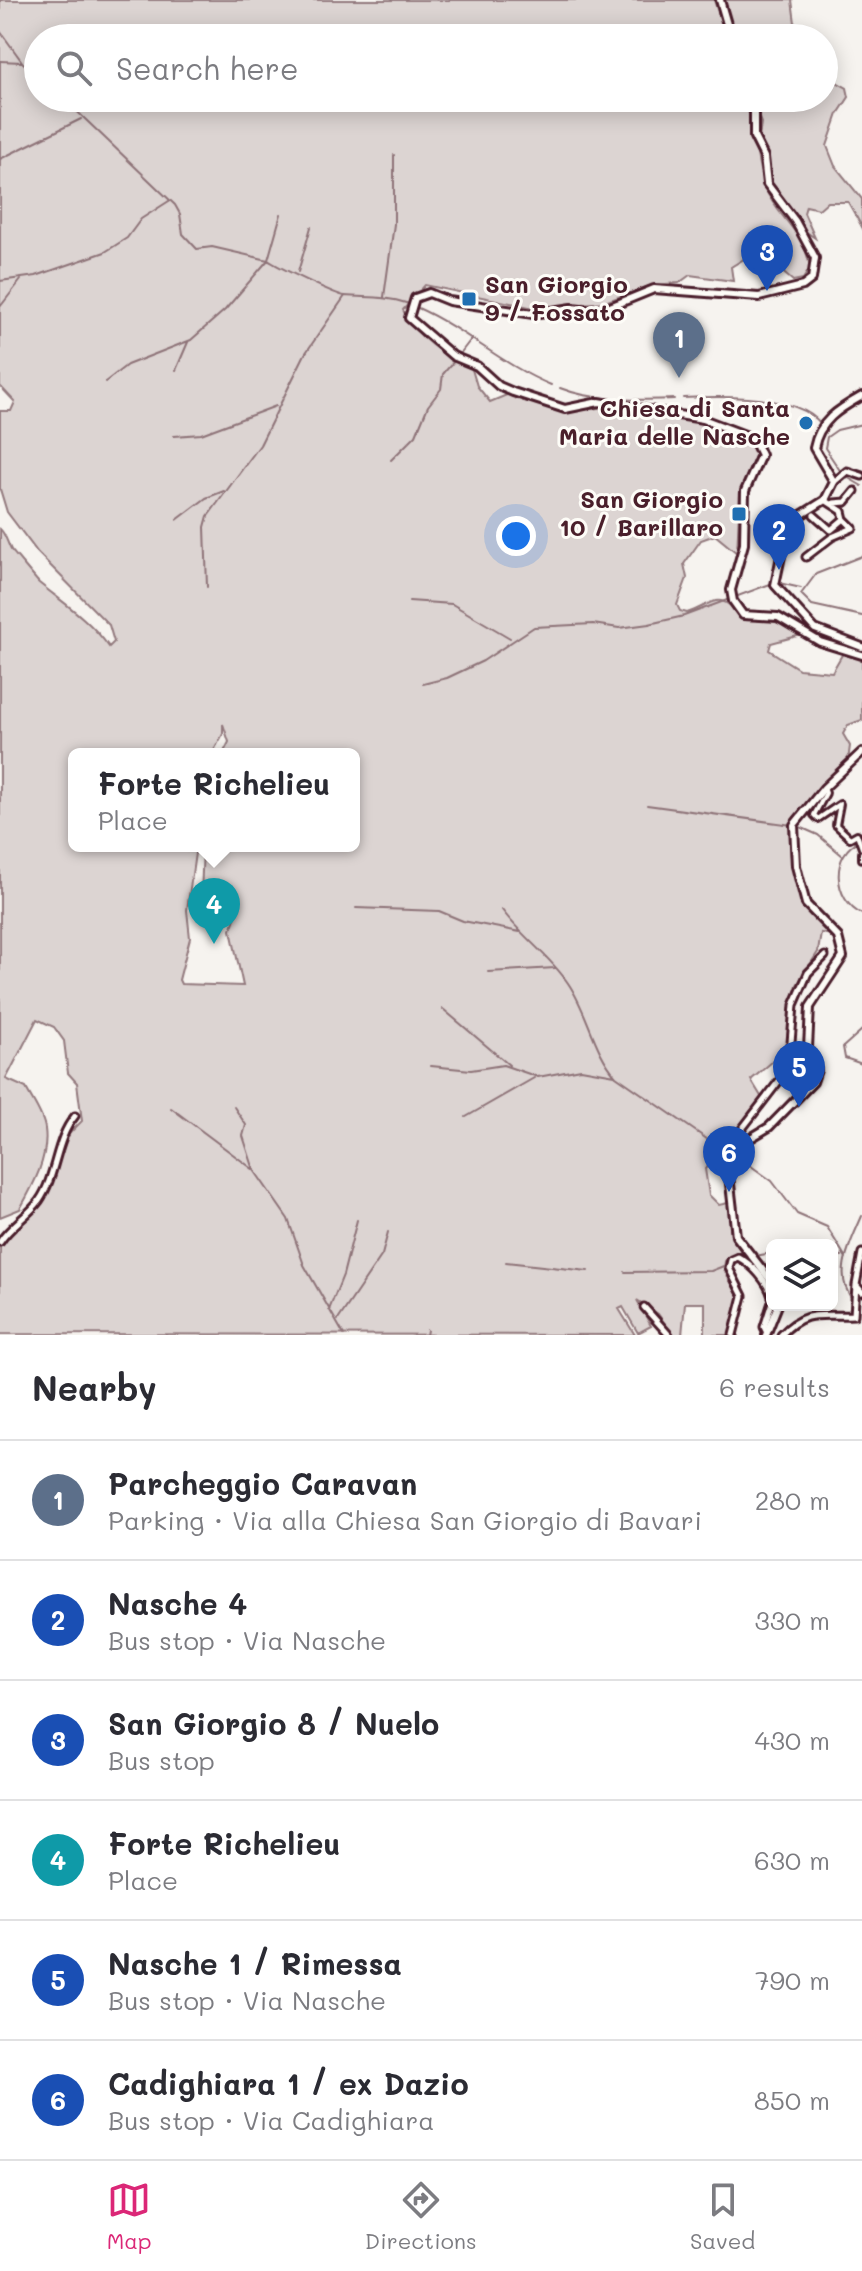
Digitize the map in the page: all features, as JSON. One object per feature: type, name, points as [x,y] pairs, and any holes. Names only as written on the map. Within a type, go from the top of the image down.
[{"type":"street","points":[[720,0],[727,24]]},
{"type":"street","points":[[754,112],[754,137],[764,157],[767,184],[795,221],[815,258],[812,279],[803,286],[745,298],[654,289],[600,311],[572,308],[533,314],[449,301],[429,293],[418,296],[408,315],[413,324],[457,358],[477,366],[499,386],[565,409],[599,402],[614,403],[703,419],[753,438],[761,455],[745,491],[744,544],[731,590],[737,609],[747,616],[778,617],[810,638],[862,655]]},
{"type":"street","points":[[836,481],[814,448],[822,425],[862,396]]},
{"type":"street","points":[[827,501],[836,481],[847,471],[862,476]]},
{"type":"street","points":[[855,491],[846,502],[827,501],[793,520],[786,532],[774,579],[776,588],[815,629],[862,647]]},
{"type":"street","points":[[806,557],[832,537],[853,528],[844,519],[842,511],[827,501]]},
{"type":"street","points":[[814,515],[831,530],[844,519]]},
{"type":"street","points":[[766,1274],[736,1236],[727,1158],[734,1148],[769,1127],[803,1093],[816,1074],[808,1048],[810,1007],[817,991],[841,962],[843,953],[838,937],[806,904],[798,875],[793,829],[798,816],[862,752]]},
{"type":"street","points":[[824,788],[826,793],[814,815],[818,819],[840,804],[836,825],[850,838],[857,834],[862,853]]},
{"type":"street","points":[[734,1148],[735,1138],[789,1068],[794,1005],[808,973],[825,956]]},
{"type":"street","points":[[0,1242],[38,1202],[59,1156],[64,1129],[75,1116]]},
{"type":"street","points":[[781,1335],[807,1316],[822,1313],[829,1317],[854,1315],[862,1253]]},
{"type":"street","points":[[733,1335],[743,1296],[729,1268],[731,1260],[738,1257],[748,1263],[766,1284]]},
{"type":"street","points":[[644,1307],[669,1335]]},
{"type":"street","points":[[767,1334],[764,1327],[769,1311]]},
{"type":"street","points":[[767,1334],[776,1311]]},
{"type":"shaded area","points":[[0,0],[714,0],[722,24],[24,24],[24,112],[749,112],[765,188],[807,255],[810,268],[803,279],[793,281],[780,270],[766,266],[764,256],[744,259],[731,267],[733,281],[690,275],[679,283],[652,285],[605,302],[534,308],[425,285],[403,310],[414,328],[431,345],[471,366],[477,386],[490,402],[509,394],[562,412],[607,407],[694,421],[748,440],[756,454],[740,491],[737,553],[715,535],[701,540],[684,564],[687,578],[677,605],[680,611],[687,613],[721,601],[742,617],[785,626],[801,635],[771,643],[769,650],[799,669],[832,672],[843,653],[862,659],[862,720],[848,725],[843,734],[850,746],[848,761],[794,817],[791,827],[795,880],[803,904],[814,920],[832,935],[821,933],[818,952],[797,985],[787,1049],[751,1080],[762,1098],[740,1127],[730,1131],[728,1138],[716,1134],[709,1138],[714,1146],[714,1162],[705,1169],[709,1195],[719,1205],[728,1203],[732,1238],[744,1256],[736,1253],[725,1261],[724,1269],[739,1298],[730,1335],[705,1335],[705,1303],[685,1303],[682,1335],[673,1335],[658,1314],[637,1300],[651,1326],[638,1333],[623,1307],[619,1309],[635,1335],[0,1334],[0,1243],[49,1185],[66,1137],[82,1121],[77,1083],[68,1073],[64,1041],[54,1027],[37,1019],[6,1079],[26,1088],[37,1108],[44,1124],[45,1150],[35,1181],[20,1209],[0,1217],[0,529],[11,550],[39,583],[85,620],[109,647],[114,642],[109,625],[38,553],[7,512],[0,489],[0,411],[11,411],[15,402],[0,386]],"holes":[[[223,724],[229,742],[226,748],[360,748],[360,852],[203,852],[201,896],[215,891],[238,909],[231,930],[243,986],[181,984],[179,980],[190,938],[187,910],[195,852],[68,852],[68,748],[215,748],[223,734]]]},
{"type":"shaded area","points":[[723,0],[792,0],[795,24],[730,24]]},
{"type":"shaded area","points":[[838,83],[847,88],[849,97],[838,114],[827,146],[835,166],[862,199],[862,227],[848,202],[827,202],[819,209],[806,206],[804,213],[815,238],[802,229],[797,216],[772,188],[767,152],[759,139],[761,123],[757,112],[838,112]]},
{"type":"waterway","points":[[0,31],[24,64]]},
{"type":"waterway","points":[[0,61],[22,62]]},
{"type":"waterway","points":[[78,112],[175,205],[180,214],[183,234],[197,249],[212,247],[268,260]]},
{"type":"waterway","points":[[0,159],[81,119]]},
{"type":"waterway","points":[[384,297],[394,224],[394,155]]},
{"type":"waterway","points":[[0,281],[36,276],[105,252],[127,238],[141,219],[169,201]]},
{"type":"waterway","points":[[105,382],[127,365],[191,340],[225,310],[268,260],[281,214]]},
{"type":"waterway","points":[[298,272],[311,227]]},
{"type":"waterway","points":[[268,260],[345,296],[391,299],[425,311],[551,385]]},
{"type":"waterway","points":[[0,307],[21,280]]},
{"type":"waterway","points":[[207,587],[205,527],[208,516],[260,445],[305,354],[345,296]]},
{"type":"waterway","points":[[459,355],[472,338]]},
{"type":"waterway","points":[[176,370],[188,342]]},
{"type":"waterway","points":[[391,460],[416,435],[428,406],[441,389],[443,374],[455,360]]},
{"type":"waterway","points":[[560,388],[602,398],[674,399]]},
{"type":"waterway","points":[[683,398],[736,397],[777,402],[810,414],[821,424]]},
{"type":"waterway","points":[[174,436],[201,434],[276,406]]},
{"type":"waterway","points":[[841,472],[825,448],[827,437],[837,430],[862,424]]},
{"type":"waterway","points":[[845,476],[862,486]]},
{"type":"waterway","points":[[177,520],[206,498],[224,491]]},
{"type":"waterway","points":[[862,556],[816,574],[801,594],[812,605],[862,616]]},
{"type":"waterway","points":[[423,684],[447,678],[483,661],[534,627],[593,624],[619,628],[649,624],[684,616],[773,583]]},
{"type":"waterway","points":[[779,583],[801,588]]},
{"type":"waterway","points":[[409,601],[452,604],[510,638]]},
{"type":"waterway","points":[[647,805],[792,825]]},
{"type":"waterway","points":[[800,827],[818,835],[843,856]]},
{"type":"waterway","points":[[862,840],[851,846],[844,855],[839,877],[845,899],[862,914]]},
{"type":"waterway","points":[[356,908],[439,911],[463,921],[520,932]]},
{"type":"waterway","points":[[502,910],[568,983],[602,1055],[616,1076],[714,1144]]},
{"type":"waterway","points":[[488,972],[555,968]]},
{"type":"waterway","points":[[443,1009],[509,1065]]},
{"type":"waterway","points":[[862,1030],[843,1047],[845,1058],[862,1064]]},
{"type":"waterway","points":[[431,1066],[471,1070],[503,1065],[538,1077],[581,1069],[615,1075]]},
{"type":"waterway","points":[[466,1117],[534,1078]]},
{"type":"waterway","points":[[234,1107],[246,1125],[243,1136],[254,1170],[288,1219],[304,1265],[344,1335]]},
{"type":"waterway","points":[[171,1108],[254,1170]]},
{"type":"waterway","points":[[737,1156],[772,1181],[797,1214],[827,1227],[846,1258]]},
{"type":"waterway","points":[[853,1300],[844,1280],[844,1269],[862,1216]]},
{"type":"waterway","points":[[329,1310],[343,1275],[357,1220]]},
{"type":"waterway","points":[[338,1320],[382,1255],[388,1232]]},
{"type":"waterway","points":[[755,1256],[766,1254]]},
{"type":"waterway","points":[[838,1255],[842,1256]]},
{"type":"waterway","points":[[732,1263],[749,1258]]},
{"type":"waterway","points":[[506,1262],[588,1271]]},
{"type":"waterway","points":[[625,1272],[711,1271],[726,1265]]},
{"type":"waterway","points":[[426,1335],[427,1330]]},
{"type":"place","name":"San Giorgio 8 / Nuelo","points":[[767,291]]},
{"type":"place","name":"San Giorgio 9 / Fossato","points":[[469,299]]},
{"type":"place","name":"Parcheggio Caravan","points":[[679,378]]},
{"type":"place","name":"Chiesa di Santa Maria delle Nasche","points":[[806,423]]},
{"type":"place","name":"San Giorgio 10 / Barillaro","points":[[739,514]]},
{"type":"place","name":"Nasche 4","points":[[779,570]]},
{"type":"place","name":"Forte Richelieu","points":[[214,944]]},
{"type":"place","name":"Nasche 1 / Rimessa","points":[[799,1107]]},
{"type":"place","name":"Cadighiara 1 / ex Dazio","points":[[729,1192]]}]
